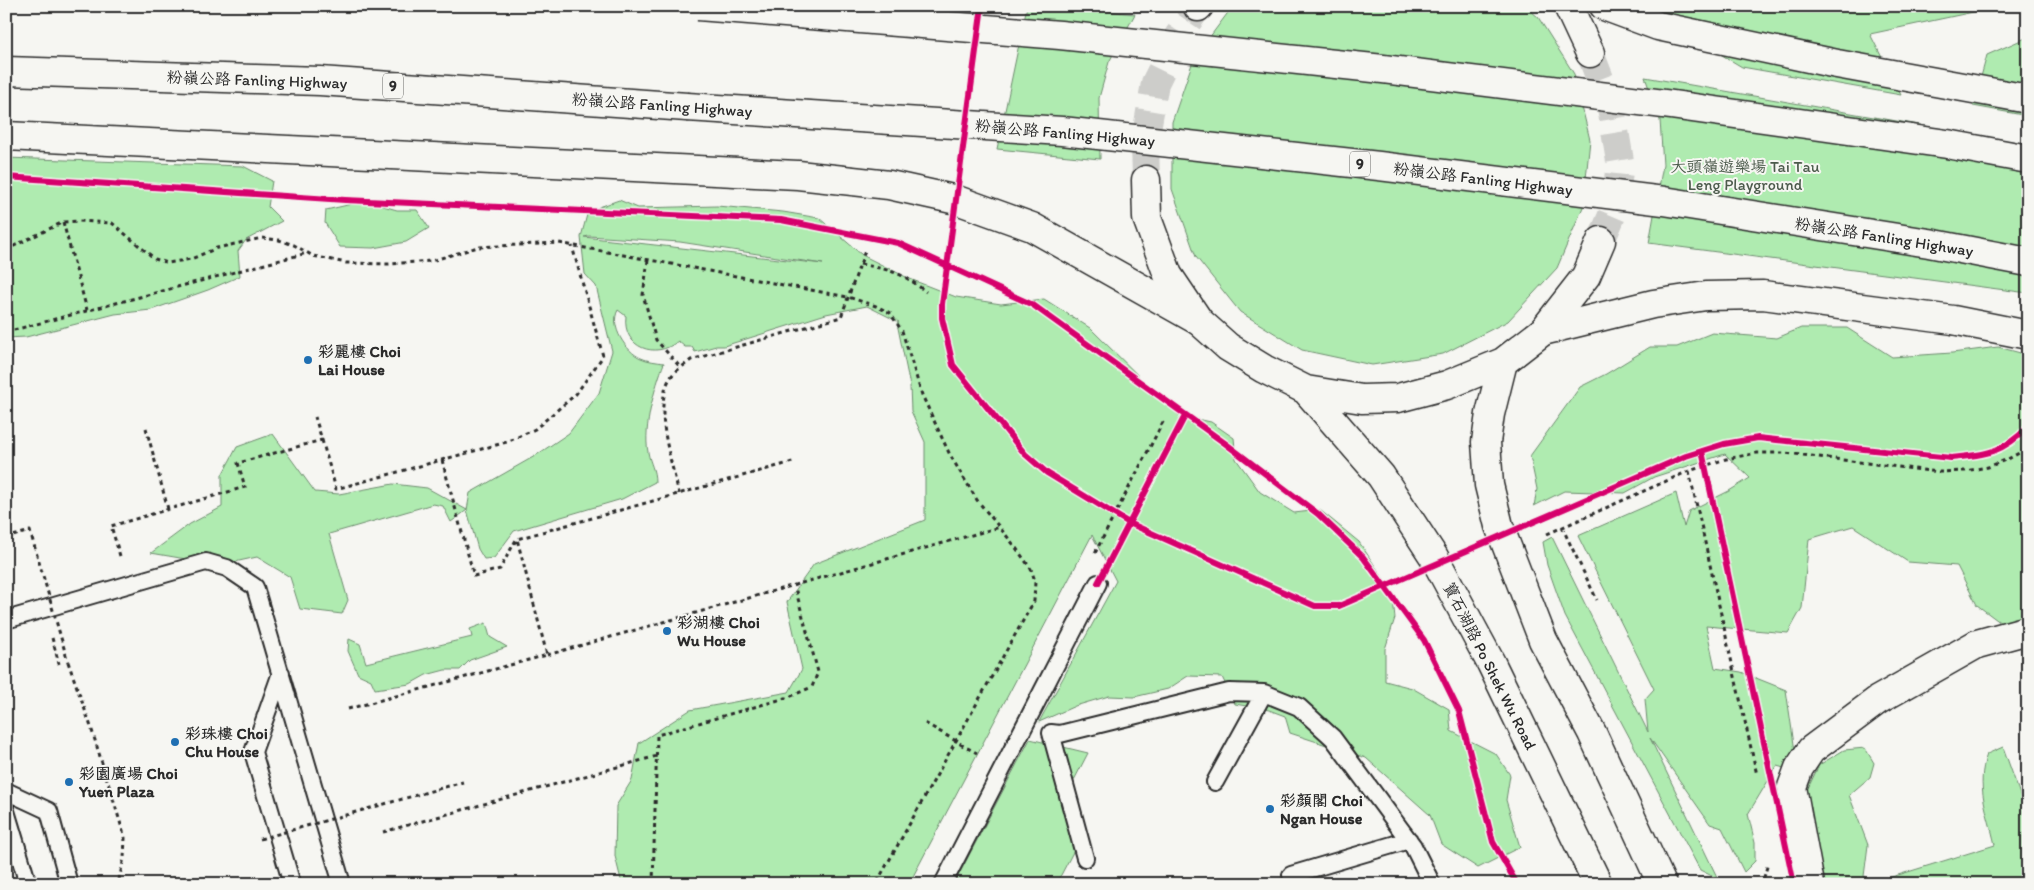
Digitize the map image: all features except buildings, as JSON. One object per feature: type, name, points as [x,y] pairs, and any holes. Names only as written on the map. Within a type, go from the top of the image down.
[{"type":"main road","points":[[698,6],[1060,35],[1383,69],[1947,144],[2028,159]]},
{"type":"main road","points":[[1568,6],[1590,53]]},
{"type":"main road","points":[[1604,6],[1658,26],[1837,64],[2028,99]]},
{"type":"main road","name":"粉嶺公路 Fanling Highway","points":[[6,71],[320,81],[1062,131],[1389,167],[1664,201],[1929,243],[2028,262]]},
{"type":"main road","points":[[6,136],[798,175],[889,185],[957,200],[1032,227],[1199,321],[1228,347],[1264,369],[1306,390],[1362,399],[1398,398],[1447,385],[1503,362],[1543,331],[1586,276],[1601,241]]},
{"type":"main road","points":[[1146,180],[1147,218],[1168,275],[1199,321]]},
{"type":"main road","points":[[1543,331],[1653,304],[1706,296],[1763,295],[1953,320],[2028,335]]},
{"type":"main road","points":[[1503,362],[1490,414],[1486,442],[1489,485],[1499,526],[1543,640],[1592,733],[1662,884]]},
{"type":"main road","name":"寶石湖路 Po Shek Wu Road","points":[[1306,390],[1381,476],[1434,557],[1490,663],[1598,884]]},
{"type":"main road","points":[[1810,884],[1792,787],[1799,768],[1811,750],[1878,700],[1977,644],[2028,630]]},
{"type":"lane","points":[[6,620],[206,562],[227,568],[255,587],[282,673],[342,884]]},
{"type":"lane","points":[[943,884],[1098,583]]},
{"type":"lane","points":[[282,673],[253,752],[292,884]]},
{"type":"lane","points":[[1085,858],[1051,733],[1060,734],[1229,692],[1264,693],[1300,707],[1333,738],[1409,840],[1432,884]]},
{"type":"lane","points":[[1215,782],[1264,693]]},
{"type":"lane","points":[[6,791],[49,811],[69,884]]},
{"type":"lane","points":[[6,811],[28,884]]},
{"type":"lane","points":[[1291,875],[1409,840]]},
{"type":"path","points":[[6,250],[63,222],[78,221],[112,223],[155,259],[168,263],[191,259],[217,248],[262,238],[279,240],[294,245],[314,256],[346,263],[388,264],[431,261],[478,248],[559,244],[848,297],[890,312],[902,331],[922,395],[950,455],[977,500],[1031,569],[1035,581],[1034,601],[876,884]]},
{"type":"path","points":[[63,222],[87,310]]},
{"type":"path","points":[[315,417],[336,489],[507,442],[535,429],[576,394],[603,356],[572,246]]},
{"type":"path","points":[[679,494],[662,413],[667,387],[675,372],[691,360],[841,317],[866,248]]},
{"type":"path","points":[[6,332],[308,252]]},
{"type":"path","points":[[648,260],[643,295],[656,340],[681,368]]},
{"type":"path","points":[[860,264],[894,271],[910,279],[926,292]]},
{"type":"path","points":[[146,428],[168,509]]},
{"type":"path","points":[[121,558],[111,526],[245,487],[238,463],[322,440]]},
{"type":"path","points":[[1547,534],[1689,471],[1726,459],[1757,453],[1786,453],[1939,472],[1965,471],[1988,467],[2028,448]]},
{"type":"path","points":[[1704,458],[1707,476]]},
{"type":"path","points":[[442,460],[474,576],[500,568],[517,539],[796,461]]},
{"type":"path","points":[[1689,471],[1758,780]]},
{"type":"path","points":[[1108,511],[1122,519]]},
{"type":"path","points":[[348,710],[1000,527]]},
{"type":"path","points":[[1562,528],[1597,600]]},
{"type":"path","points":[[6,538],[30,531],[68,662],[90,724],[125,838],[124,858],[118,884]]},
{"type":"path","points":[[517,539],[547,654]]},
{"type":"path","points":[[653,884],[657,735],[789,697],[812,687],[818,672],[794,584]]},
{"type":"path","points":[[59,627],[49,630],[59,664]]},
{"type":"path","points":[[925,723],[981,756]]},
{"type":"path","points":[[955,742],[961,744]]},
{"type":"path","points":[[383,832],[656,756]]},
{"type":"path","points":[[260,839],[463,782]]},
{"type":"path","points":[[1759,884],[1763,881],[1769,861]]},
{"type":"green space","points":[[1027,6],[1055,6],[1135,14],[1109,62],[1099,98],[1100,159],[997,149]]},
{"type":"green space","points":[[1233,6],[1525,6],[1538,17],[1574,74],[1590,140],[1583,207],[1557,268],[1508,321],[1443,354],[1372,365],[1302,350],[1240,312],[1196,257],[1172,189],[1172,122],[1194,58]]},
{"type":"green space","points":[[1640,6],[2015,6],[1978,11],[1870,34],[1901,95],[1742,67]]},
{"type":"green space","points":[[2028,37],[2028,116],[1973,106],[1987,55]]},
{"type":"green space","name":"大頭嶺遊樂場 Tai Tau Leng Playground","points":[[1645,77],[2028,144],[2028,293],[1649,243],[1663,165],[1660,120]]},
{"type":"green space","points":[[6,158],[243,166],[272,181],[268,207],[282,221],[246,240],[238,251],[240,276],[208,290],[151,310],[115,314],[26,337],[6,338]]},
{"type":"green space","points":[[619,200],[638,208],[717,206],[783,212],[819,218],[862,255],[910,279],[956,297],[1001,304],[1044,299],[1090,328],[1178,415],[1211,422],[1234,438],[1236,459],[1260,492],[1294,513],[1320,510],[1359,542],[1392,591],[1395,618],[1385,649],[1385,681],[1412,688],[1449,709],[1451,731],[1496,754],[1510,775],[1506,800],[1520,847],[1478,868],[1441,844],[1430,815],[1366,758],[1290,733],[1285,716],[1269,710],[1235,704],[1222,677],[1188,676],[1168,689],[1134,697],[1109,696],[1075,706],[1039,722],[1116,581],[1092,535],[909,884],[622,884],[615,856],[616,806],[632,780],[639,743],[690,710],[789,692],[802,669],[787,602],[814,564],[925,520],[925,442],[911,411],[910,386],[897,323],[899,322],[867,306],[826,314],[724,346],[716,346],[695,352],[692,347],[685,347],[678,341],[660,350],[642,348],[629,336],[626,327],[626,316],[618,310],[616,316],[617,331],[630,350],[643,359],[664,363],[648,419],[647,431],[648,452],[655,482],[622,499],[514,531],[494,558],[484,559],[478,549],[467,510],[470,493],[535,456],[569,433],[599,393],[612,351],[596,286],[585,274],[581,237],[588,211]],"holes":[[[584,237],[680,242],[823,264]]]},
{"type":"green space","points":[[365,201],[397,210],[417,210],[429,228],[406,242],[373,248],[340,247],[325,223],[326,210]]},
{"type":"green space","points":[[1801,328],[1847,328],[1892,357],[1952,353],[1998,347],[2028,355],[2028,651],[2005,626],[1977,605],[1957,566],[1908,562],[1853,526],[1809,539],[1802,608],[1788,633],[1706,626],[1715,668],[1741,672],[1786,690],[1796,758],[1791,770],[1777,766],[1748,814],[1755,843],[1755,861],[1744,872],[1722,828],[1710,824],[1650,738],[1718,879],[1700,870],[1565,616],[1547,565],[1543,542],[1552,537],[1648,732],[1645,699],[1654,689],[1578,536],[1676,493],[1684,527],[1689,511],[1750,478],[1725,454],[1654,477],[1625,493],[1564,491],[1534,506],[1537,489],[1530,456],[1580,387],[1606,374],[1650,347],[1677,347],[1712,333],[1777,338]]},
{"type":"green space","points":[[273,434],[315,492],[339,494],[393,484],[427,488],[467,510],[451,522],[443,506],[433,504],[329,534],[348,600],[342,614],[300,609],[290,577],[257,557],[221,565],[151,553],[190,524],[222,507],[222,475],[237,447]]},
{"type":"green space","points":[[486,623],[490,637],[507,647],[470,660],[460,670],[445,670],[426,675],[410,684],[375,689],[371,680],[358,674],[348,651],[349,639],[360,644],[366,663],[472,637],[470,629]]},
{"type":"green space","points":[[1030,739],[1088,753],[1071,786],[1084,831],[1061,875],[1054,884],[954,884]]},
{"type":"green space","points":[[2003,747],[2028,817],[2028,884],[1869,884],[1995,845],[1984,800],[1982,778],[1987,754]]},
{"type":"green space","points":[[1865,748],[1874,763],[1870,777],[1849,795],[1868,845],[1863,884],[1821,884],[1798,822],[1808,788],[1819,765],[1844,750]]},
{"type":"tunnel","points":[[1146,180],[1145,141],[1155,83],[1178,36],[1198,7]]},
{"type":"tunnel","points":[[1590,53],[1611,107],[1620,161],[1615,208],[1601,241]]},
{"type":"cycle path","points":[[982,6],[942,304],[942,318],[953,365],[1025,454],[1047,473],[1129,523],[1315,606],[1339,606],[1686,456],[1724,444],[1758,438],[1951,458],[1974,456],[1993,451],[2019,436],[2028,427]]},
{"type":"cycle path","points":[[6,177],[345,200],[781,220],[898,243],[1033,305],[1226,444],[1318,514],[1363,557],[1424,640],[1459,711],[1493,842],[1517,884]]},
{"type":"cycle path","points":[[1098,583],[1185,416]]},
{"type":"cycle path","points":[[1702,451],[1794,884]]},
{"type":"place","name":"彩麗樓 Choi Lai House","points":[[308,360]]},
{"type":"place","name":"彩湖樓 Choi Wu House","points":[[667,631]]},
{"type":"place","name":"彩珠樓 Choi Chu House","points":[[175,742]]},
{"type":"place","name":"彩園廣場 Choi Yuen Plaza","points":[[69,782]]},
{"type":"place","name":"彩顏閣 Choi Ngan House","points":[[1270,809]]}]
